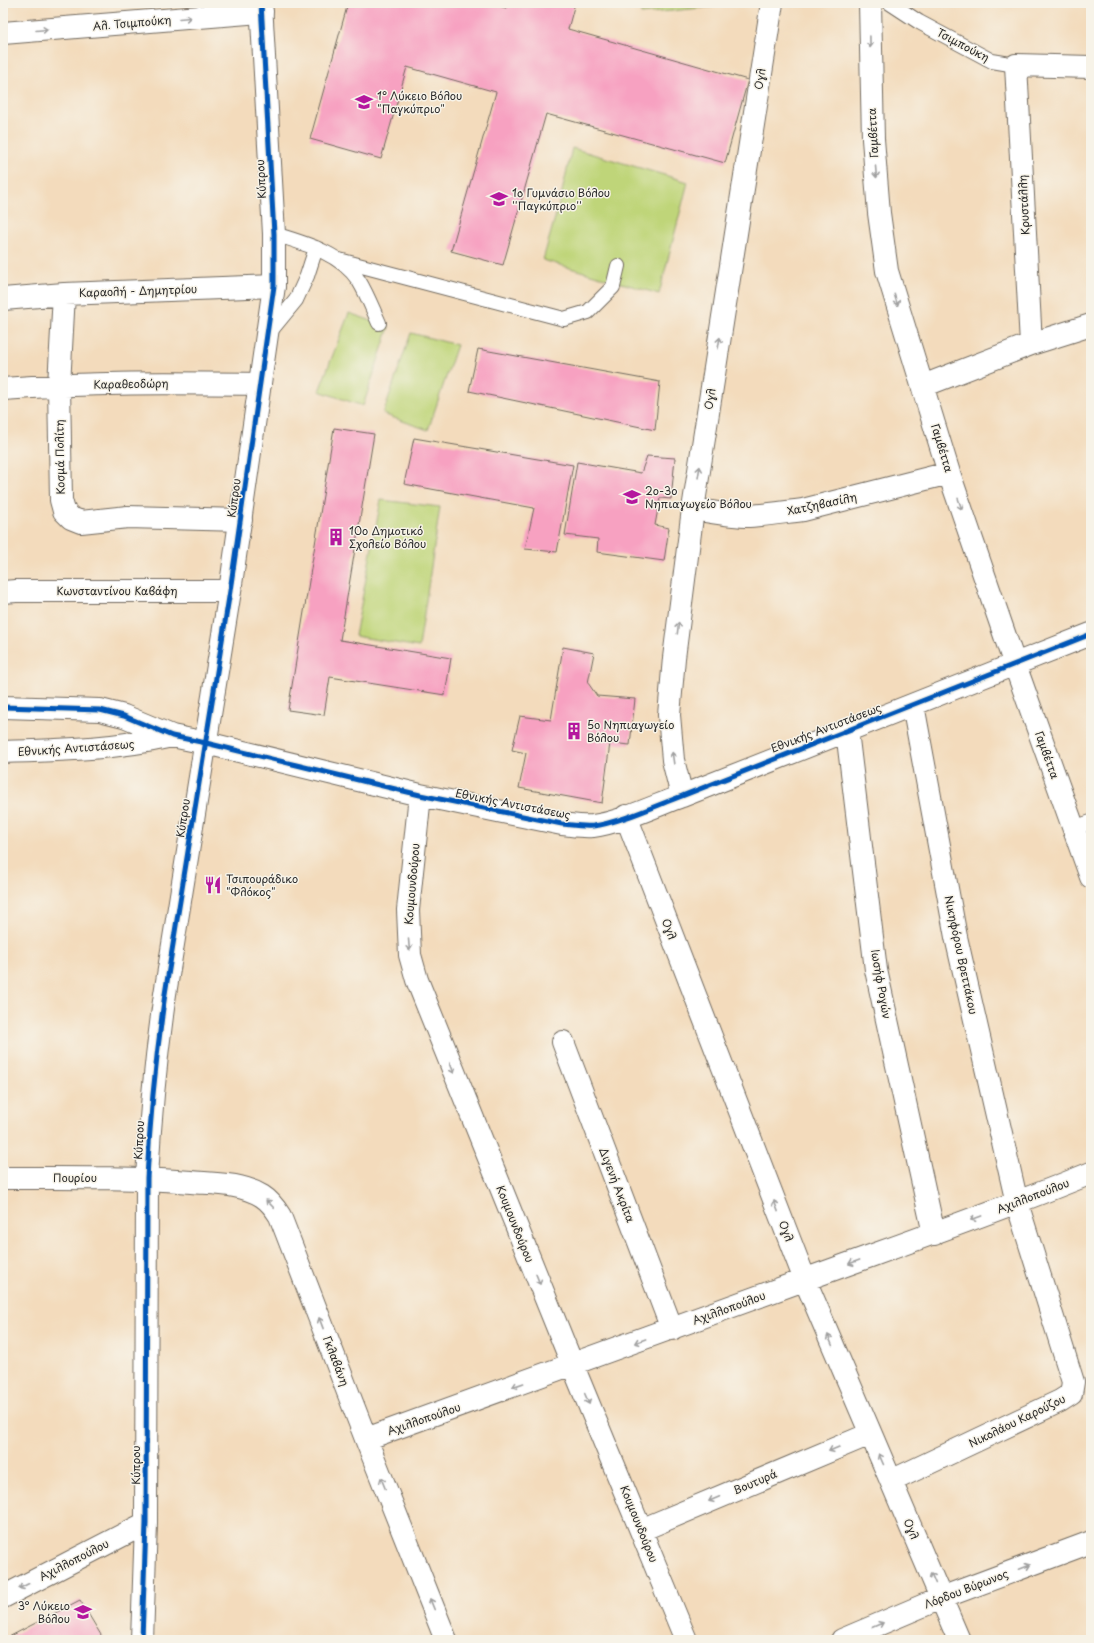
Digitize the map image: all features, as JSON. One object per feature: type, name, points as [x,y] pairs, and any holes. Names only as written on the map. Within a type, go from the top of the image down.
[{"type":"street","name":"Ογλ","points":[[682,796],[673,760],[670,715],[674,658],[693,509],[772,3]]},
{"type":"street","name":"Γαμβέττα","points":[[870,3],[873,139],[879,213],[887,271],[950,474],[1015,665],[1082,825],[1091,877]]},
{"type":"street","name":"Αλ. Τσιμπούκη","points":[[3,33],[262,8]]},
{"type":"street","name":"Κύπρου","points":[[142,1640],[146,1523],[147,1178],[149,1124],[172,947],[230,590],[274,286],[274,234],[262,8]]},
{"type":"street","name":"Τσιμπούκη","points":[[1016,66],[1091,67]]},
{"type":"street","name":"Κρυστάλλη","points":[[1016,66],[1031,344]]},
{"type":"street","name":"Καραολή - Δημητρίου","points":[[3,299],[64,294],[274,286]]},
{"type":"street","name":"Κοσμά Πολίτη","points":[[64,294],[59,385],[61,500],[64,511],[71,518],[81,522],[128,517],[240,520]]},
{"type":"street","points":[[923,386],[1031,344],[1091,325]]},
{"type":"street","name":"Καραθεοδώρη","points":[[3,390],[59,385],[193,383],[260,384]]},
{"type":"street","name":"Χατζηβασίλη","points":[[693,509],[721,514],[749,516],[788,512],[950,474]]},
{"type":"street","name":"Κωνσταντίνου Καβάφη","points":[[3,592],[230,590]]},
{"type":"street","name":"Εθνικής Αντιστάσεως","points":[[3,708],[100,710],[124,716],[172,736],[420,795],[573,826],[593,826],[682,796],[1091,634]]},
{"type":"street","name":"Νικηφόρου Βρεττάκου","points":[[912,705],[956,937],[1018,1203]]},
{"type":"street","name":"Ιωσήφ Ρογών","points":[[847,731],[876,970],[934,1234]]},
{"type":"street","name":"Εθνικής Αντιστάσεως","points":[[3,752],[70,750],[139,744],[172,736]]},
{"type":"street","name":"Κουμουνδούρου","points":[[420,795],[408,910],[410,955],[417,980],[573,1366],[686,1640]]},
{"type":"street","name":"Ογλ","points":[[626,816],[805,1280],[959,1640]]},
{"type":"street","name":"Διγενή Ακρίτα","points":[[563,1042],[672,1329]]},
{"type":"street","name":"Αχιλλοπούλου","points":[[366,1439],[573,1366],[1018,1203],[1091,1174]]},
{"type":"street","name":"Πουρίου","points":[[3,1178],[147,1178]]},
{"type":"street","name":"Γκλαβάνη","points":[[147,1178],[233,1186],[262,1196],[270,1202],[280,1216],[366,1439],[446,1640]]},
{"type":"street","name":"Νικολάου Καρούζου","points":[[891,1481],[1045,1409],[1070,1394],[1073,1382],[1069,1366],[1018,1203]]},
{"type":"street","name":"Βουτυρά","points":[[641,1530],[870,1434]]},
{"type":"street","name":"Αχιλλοπούλου","points":[[3,1597],[146,1523]]},
{"type":"street","name":"Λόρδου Βύρωνος","points":[[842,1640],[941,1598],[1091,1542]]},
{"type":"lane","name":"Τσιμπούκη","points":[[890,3],[919,22],[988,59],[1016,66]]},
{"type":"lane","points":[[274,234],[316,248],[339,260],[564,319],[588,312],[613,287],[618,266]]},
{"type":"lane","points":[[268,334],[296,300],[307,276],[316,248]]},
{"type":"lane","points":[[339,260],[359,281],[379,323]]},
{"type":"green space","points":[[641,3],[740,3],[740,4],[641,14]]},
{"type":"green space","points":[[572,148],[688,182],[659,294],[543,260],[560,200]]},
{"type":"green space","points":[[349,313],[389,327],[363,406],[319,391]]},
{"type":"green space","points":[[411,333],[457,345],[428,430],[383,414]]},
{"type":"green space","points":[[381,500],[440,507],[419,647],[355,636]]},
{"type":"building","points":[[348,3],[487,3],[506,8],[507,3],[575,3],[568,29],[748,80],[725,163],[546,114],[503,265],[451,251],[496,92],[407,67],[381,159],[310,139]]},
{"type":"building","points":[[478,349],[660,382],[655,430],[469,391]]},
{"type":"building","name":"10ο Δημοτικό Σχολείο Βόλου","points":[[334,428],[374,434],[340,640],[451,658],[445,695],[330,677],[324,715],[288,710]]},
{"type":"building","points":[[414,438],[573,465],[557,552],[525,549],[534,508],[404,484]]},
{"type":"building","name":"2ο-3ο Νηπιαγωγείο Βόλου","points":[[647,456],[675,458],[671,499],[660,498],[655,525],[669,528],[664,561],[597,552],[598,539],[565,535],[577,462],[641,473]]},
{"type":"building","name":"5ο Νηπιαγωγείο Βόλου","points":[[563,647],[594,653],[588,683],[597,696],[635,699],[630,745],[610,743],[602,803],[519,788],[526,753],[512,750],[520,716],[551,720]]},
{"type":"building","points":[[80,1600],[104,1640],[3,1640]]},
{"type":"cycle path","points":[[142,1640],[146,1523],[147,1178],[154,1086],[165,994],[230,591],[274,286],[274,234],[261,3]]},
{"type":"cycle path","points":[[3,707],[100,710],[124,716],[172,736],[420,795],[562,824],[593,826],[638,813],[1091,634]]},
{"type":"place","name":"1° Λύκειο Βόλου \"Παγκύπριο\"","points":[[364,102]]},
{"type":"place","name":"1ο Γυμνάσιο Βόλου ''Παγκύπριο''","points":[[499,199]]},
{"type":"place","name":"2ο-3ο Νηπιαγωγείο Βόλου","points":[[632,497]]},
{"type":"place","name":"10ο Δημοτικό Σχολείο Βόλου","points":[[336,537]]},
{"type":"place","name":"5ο Νηπιαγωγείο Βόλου","points":[[574,731]]},
{"type":"place","name":"Τσιπουράδικο \"Φλόκος\"","points":[[213,885]]},
{"type":"place","name":"3° Λύκειο Βόλου","points":[[83,1612]]}]
